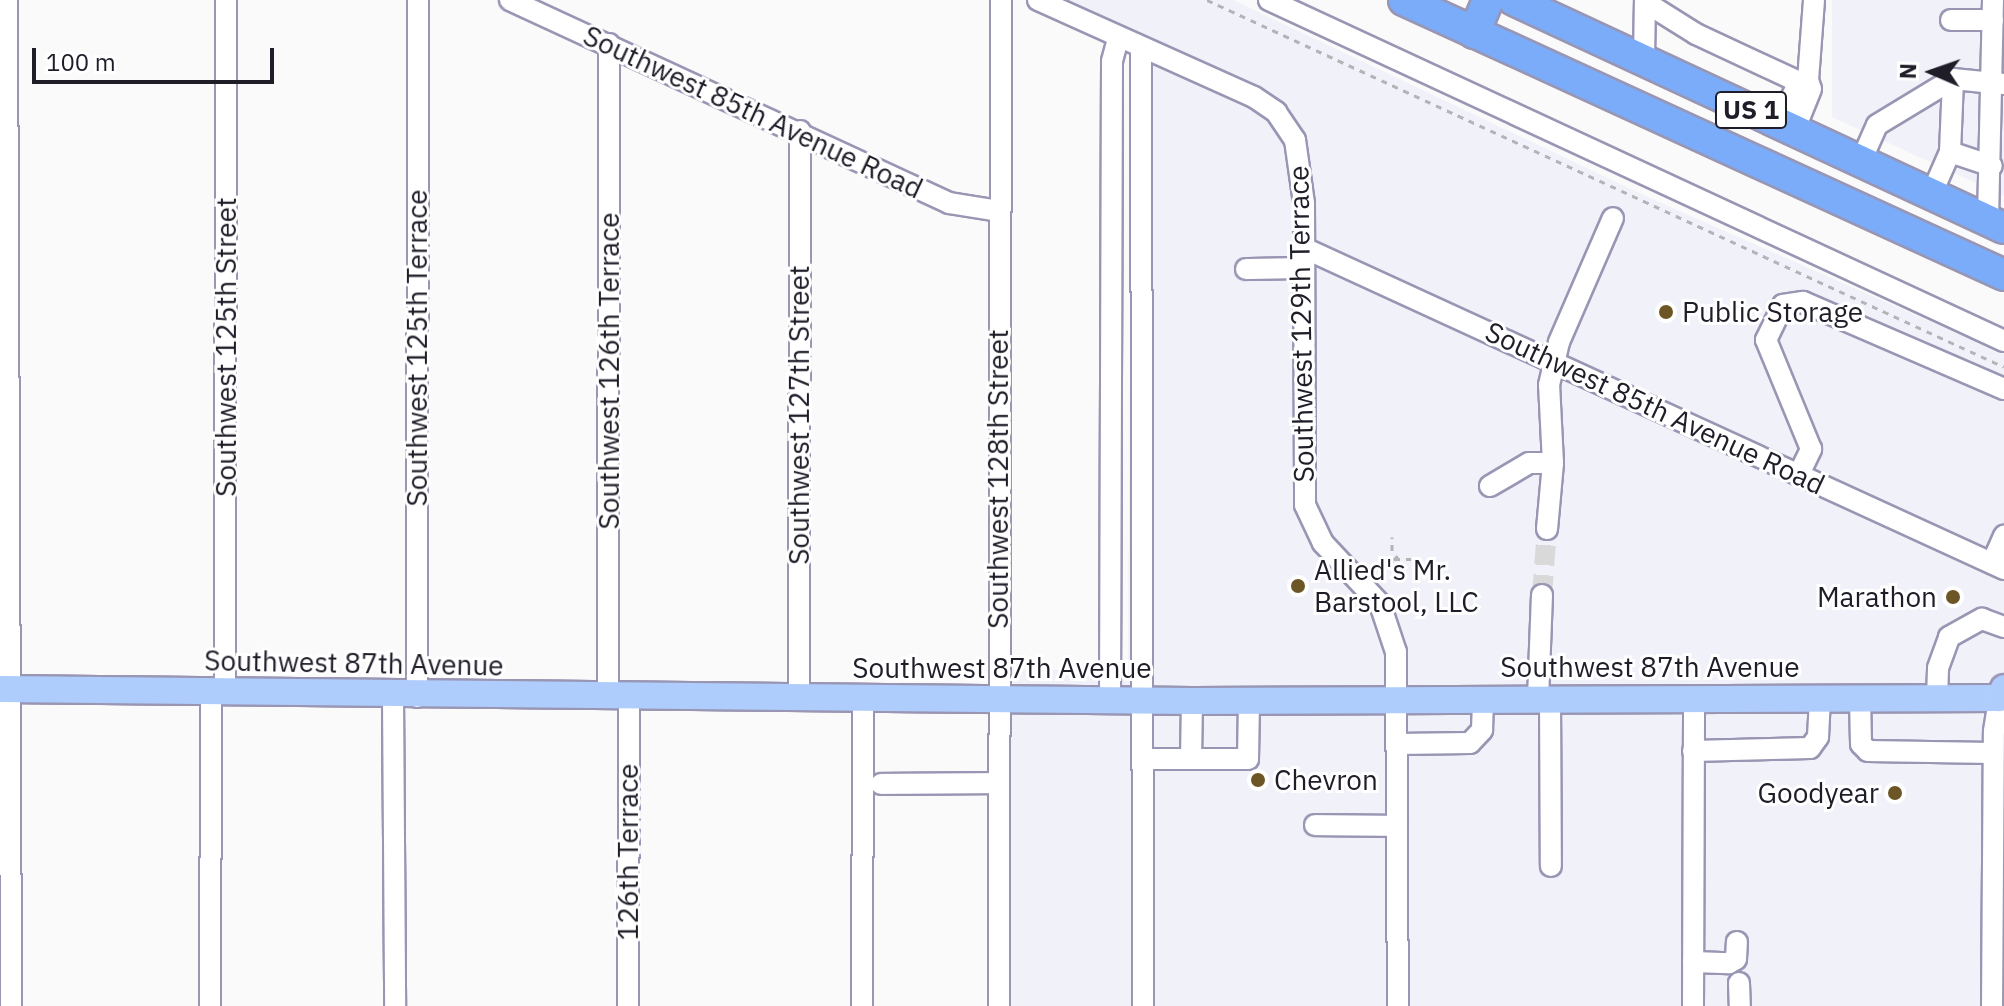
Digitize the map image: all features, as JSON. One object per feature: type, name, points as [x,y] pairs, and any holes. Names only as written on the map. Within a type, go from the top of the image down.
[{"type":"highway","name":"US 1","points":[[1404,0],[2004,275]]},
{"type":"highway","points":[[1474,33],[1488,0]]},
{"type":"highway","name":"US 1","points":[[1514,0],[1996,224]]},
{"type":"highway","points":[[1968,259],[1996,224]]},
{"type":"main road","name":"Southwest 87th Avenue","points":[[6,689],[405,697],[998,701],[1860,699],[2002,695]]},
{"type":"street","points":[[7,0],[6,865],[11,1006]]},
{"type":"street","name":"Southwest 125th Street","points":[[210,1006],[218,693],[226,0]]},
{"type":"street","name":"Southwest 125th Terrace","points":[[395,1006],[405,697],[418,0]]},
{"type":"street","name":"Southwest 85th Avenue Road","points":[[510,0],[800,131],[949,203],[999,211]]},
{"type":"street","name":"Southwest 128th Street","points":[[999,1006],[1001,0]]},
{"type":"street","points":[[1038,0],[1141,48],[1143,1006]]},
{"type":"street","points":[[1269,0],[2004,341]]},
{"type":"street","points":[[1644,61],[1645,1],[1682,12],[1803,81],[1811,89],[1787,127]]},
{"type":"street","points":[[1803,81],[1810,8]]},
{"type":"street","points":[[1951,20],[1995,11],[1998,82],[1992,166],[1996,224]]},
{"type":"street","points":[[1110,701],[1112,61],[1118,39]]},
{"type":"street","name":"Southwest 126th Terrace","points":[[609,44],[619,697]]},
{"type":"street","name":"Southwest 129th Terrace","points":[[1141,48],[1267,105],[1295,140],[1304,182],[1305,505],[1323,543],[1370,589],[1388,620],[1398,699],[1398,1006]]},
{"type":"street","points":[[1861,161],[1877,125],[1953,79],[1998,82]]},
{"type":"street","points":[[1932,193],[1950,152],[1953,79]]},
{"type":"street","name":"Southwest 127th Street","points":[[799,698],[800,131]]},
{"type":"street","points":[[1950,152],[1992,166]]},
{"type":"street","points":[[1547,529],[1553,463],[1548,390],[1555,362],[1613,218]]},
{"type":"street","points":[[1246,269],[1304,258]]},
{"type":"street","name":"Southwest 85th Avenue Road","points":[[1304,258],[1555,362],[1998,566]]},
{"type":"street","points":[[1799,474],[1811,449],[1766,340],[1783,305],[1803,302],[2004,389]]},
{"type":"street","points":[[1490,486],[1529,463],[1553,463]]},
{"type":"street","points":[[1998,566],[2004,536]]},
{"type":"street","points":[[1542,595],[1551,866]]},
{"type":"street","points":[[1937,698],[1938,668],[1949,637],[1982,619],[2004,627]]},
{"type":"street","points":[[1992,1006],[1998,985],[1993,753],[2002,695]]},
{"type":"street","name":"126th Terrace","points":[[619,697],[628,1006]]},
{"type":"street","points":[[862,1006],[863,699]]},
{"type":"street","points":[[1397,744],[1470,743],[1482,730],[1483,699]]},
{"type":"street","points":[[1693,1006],[1694,699]]},
{"type":"street","points":[[1693,751],[1810,748],[1818,737],[1820,699]]},
{"type":"street","points":[[1860,699],[1861,744],[1868,751],[1993,753]]},
{"type":"street","points":[[1191,759],[1192,701]]},
{"type":"street","points":[[1142,759],[1248,759],[1249,701]]},
{"type":"street","points":[[881,784],[998,783]]},
{"type":"street","points":[[1315,825],[1397,826]]},
{"type":"street","points":[[1693,962],[1729,963],[1736,959],[1737,942]]},
{"type":"street","points":[[1739,983],[1740,1006]]},
{"type":"path","points":[[1207,0],[2004,367]]},
{"type":"path","points":[[1392,537],[1393,561]]},
{"type":"path","points":[[1386,569],[1400,553]]},
{"type":"path","points":[[1393,561],[1411,559]]},
{"type":"shaded area","points":[[1056,0],[1233,0],[1652,199],[2004,354],[2004,1006],[1008,1006],[1007,669],[1128,671],[1132,36]]},
{"type":"shaded area","points":[[1832,0],[2004,0],[2004,196],[1832,117]]},
{"type":"tunnel","points":[[1542,595],[1547,529]]},
{"type":"place","name":"Public Storage","points":[[1666,312]]},
{"type":"place","name":"Allied's Mr. Barstool, LLC","points":[[1298,586]]},
{"type":"place","name":"Marathon","points":[[1953,597]]},
{"type":"place","name":"Chevron","points":[[1258,780]]},
{"type":"place","name":"Goodyear","points":[[1895,793]]}]
